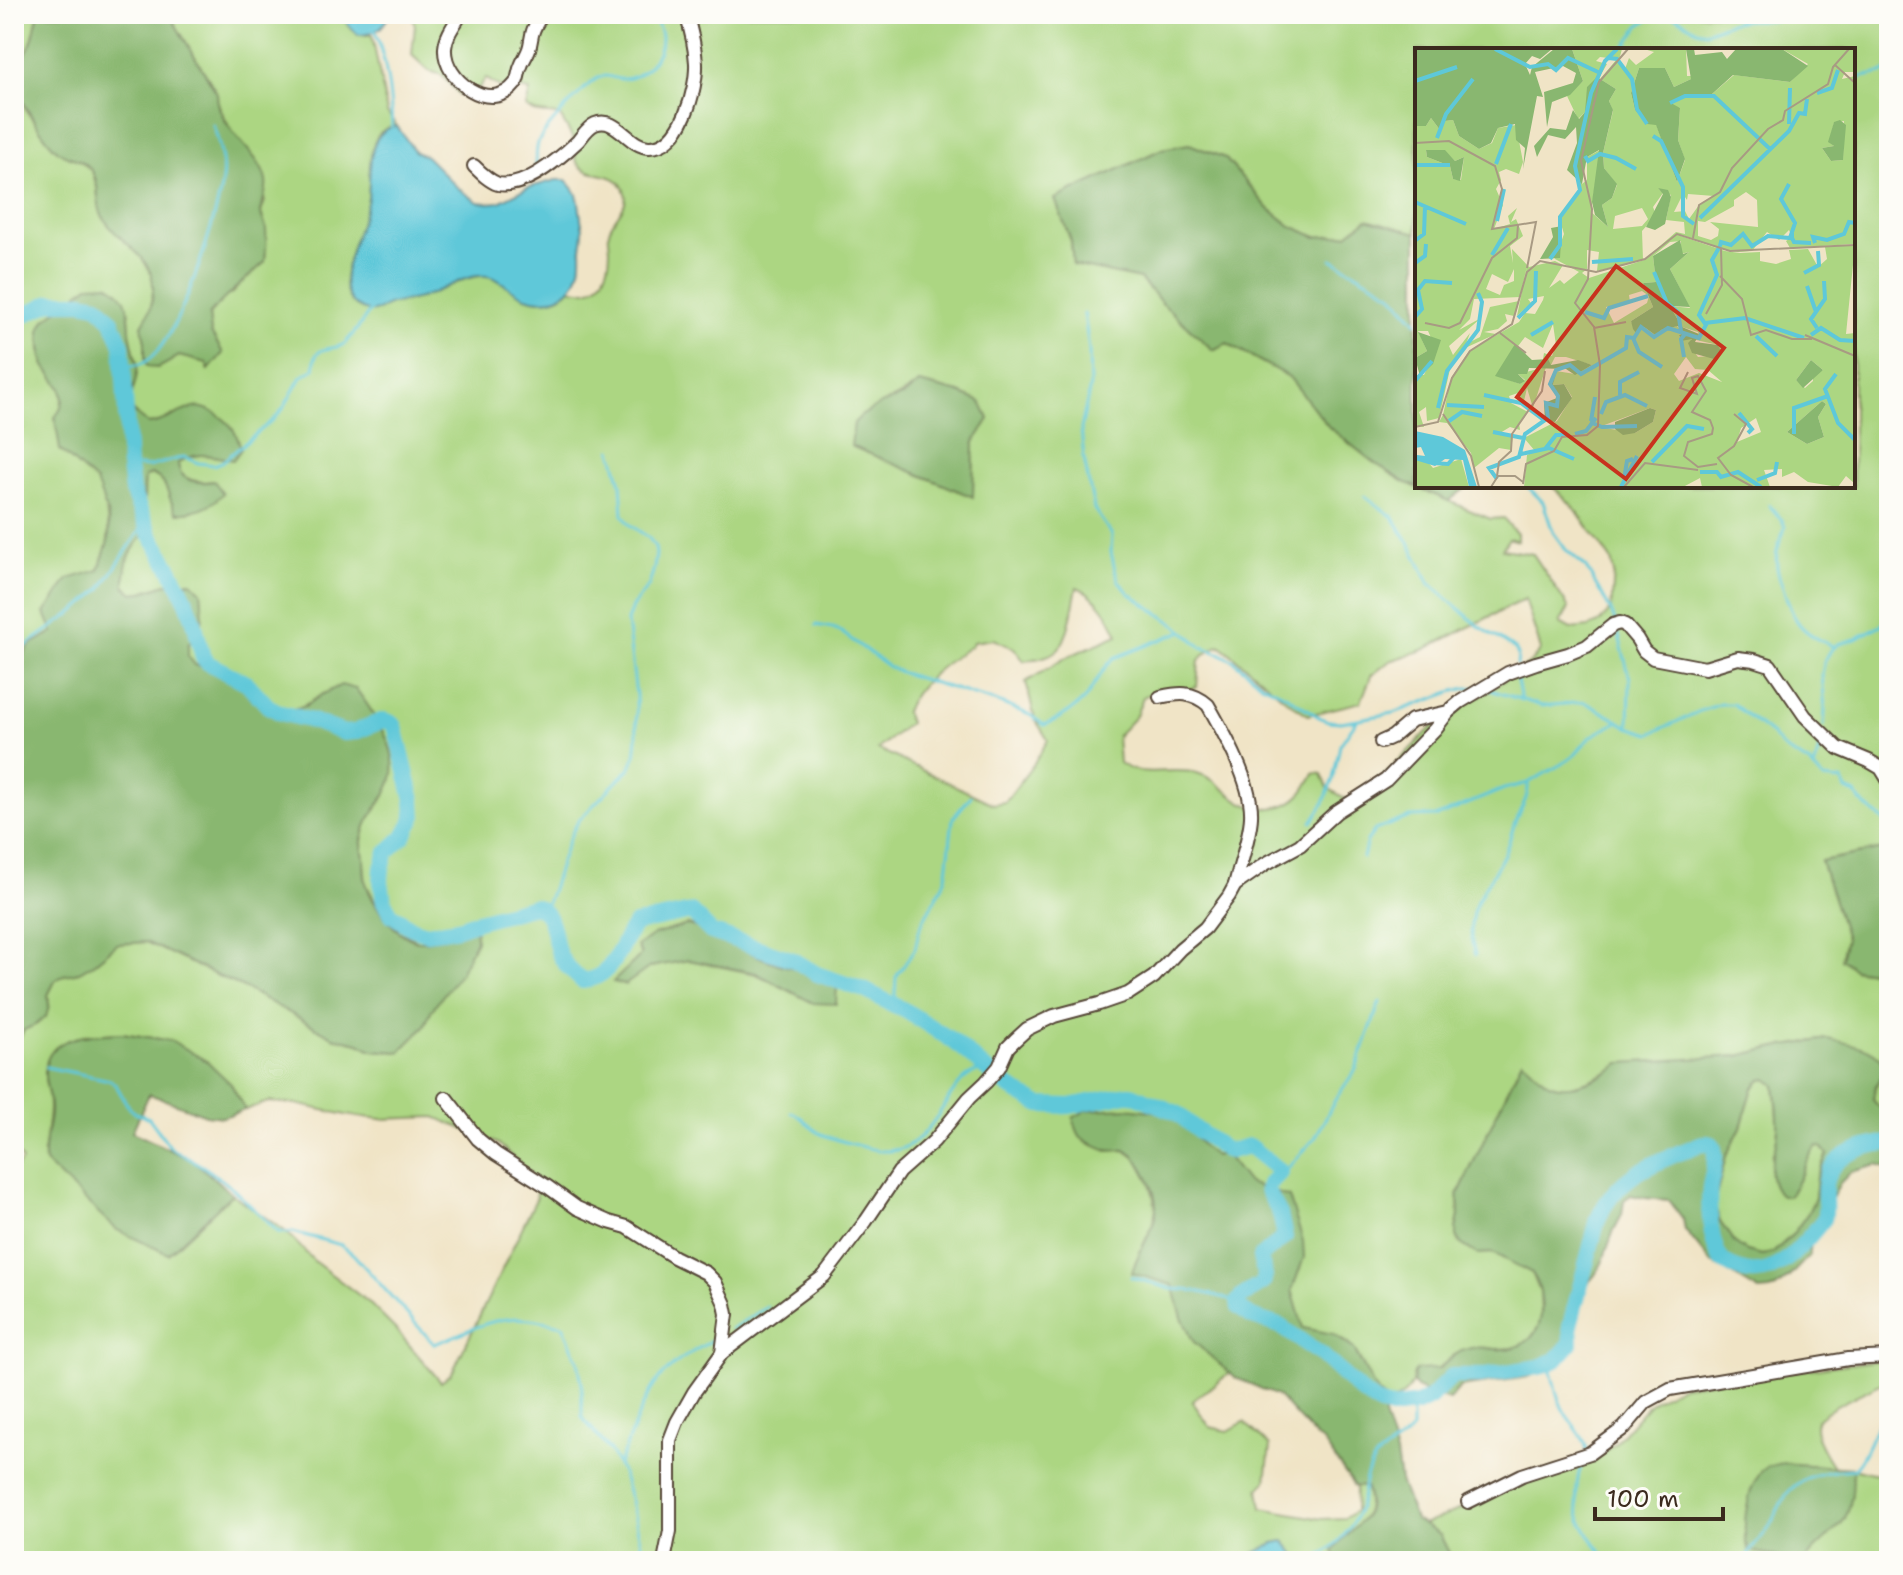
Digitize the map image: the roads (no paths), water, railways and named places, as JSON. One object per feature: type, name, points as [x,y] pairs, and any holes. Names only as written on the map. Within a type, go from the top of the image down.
[{"type":"street","points":[[461,14],[449,31],[445,50],[449,67],[462,85],[479,94],[492,96],[504,93],[516,82],[529,52],[533,30],[542,14]]},
{"type":"street","points":[[474,166],[496,183],[524,180],[560,158],[597,122],[610,123],[636,144],[649,147],[662,145],[672,137],[688,110],[694,85],[696,66],[693,39],[686,14]]},
{"type":"street","points":[[1235,885],[1300,845],[1336,812],[1386,780],[1448,712],[1508,673],[1587,646],[1620,623],[1653,658],[1705,668],[1738,658],[1770,665],[1805,716],[1838,748],[1881,768],[1889,781]]},
{"type":"street","points":[[664,1561],[670,1531],[670,1440],[694,1392],[722,1353],[824,1276],[899,1172],[934,1141],[999,1067],[1008,1047],[1027,1029],[1054,1016],[1128,994],[1154,977],[1205,928],[1229,896],[1235,885],[1249,830],[1251,809],[1242,776],[1233,752],[1204,701],[1181,693],[1160,697]]},
{"type":"street","points":[[1381,742],[1412,720],[1448,712]]},
{"type":"street","points":[[446,1098],[478,1139],[496,1154],[577,1208],[627,1227],[706,1273],[715,1282],[727,1314],[722,1353]]},
{"type":"street","points":[[1468,1502],[1522,1475],[1590,1453],[1624,1428],[1646,1402],[1670,1389],[1848,1359],[1889,1357]]},
{"type":"water","points":[[339,14],[389,15],[377,30],[358,35]]},
{"type":"water","points":[[397,126],[415,152],[426,156],[458,188],[478,202],[499,202],[527,188],[566,180],[578,198],[583,230],[581,266],[571,287],[551,299],[534,299],[493,277],[476,276],[426,296],[374,311],[354,304],[347,292],[347,265],[368,198],[372,154],[379,136]]},
{"type":"water","points":[[1284,1541],[1301,1561],[1231,1561],[1274,1543]]},
{"type":"waterway","points":[[536,168],[537,146],[542,137],[584,89],[601,77],[629,78],[649,66],[658,52],[661,37],[652,14]]},
{"type":"waterway","points":[[1624,48],[1639,26],[1656,14]]},
{"type":"waterway","points":[[1667,14],[1706,32],[1729,23],[1776,20],[1798,14]]},
{"type":"waterway","points":[[1834,14],[1844,17],[1852,14]]},
{"type":"waterway","points":[[375,31],[388,80],[392,129]]},
{"type":"waterway","points":[[1855,79],[1889,70]]},
{"type":"waterway","points":[[123,365],[144,363],[159,349],[195,277],[213,221],[223,173],[213,125]]},
{"type":"waterway","points":[[1332,259],[1391,293],[1415,320]]},
{"type":"waterway","points":[[14,320],[51,302],[81,302],[98,305],[112,321],[122,345],[132,491],[150,534],[187,602],[203,658],[247,683],[268,706],[281,713],[344,733],[355,732],[384,720],[395,726],[413,800],[414,818],[404,836],[387,852],[382,868],[384,902],[392,915],[412,928],[427,933],[458,928],[534,906],[546,914],[560,956],[582,981],[593,979],[609,967],[635,924],[691,912],[711,932],[794,960],[817,974],[864,990],[906,1011],[953,1041],[1017,1092],[1040,1105],[1070,1106],[1132,1094],[1177,1113],[1226,1150],[1249,1146],[1280,1171],[1267,1190],[1280,1214],[1285,1237],[1260,1257],[1265,1276],[1263,1283],[1241,1297],[1239,1308],[1252,1317],[1280,1326],[1323,1356],[1361,1392],[1380,1405],[1392,1408],[1418,1404],[1430,1398],[1452,1376],[1480,1376],[1539,1367],[1556,1360],[1571,1343],[1570,1325],[1598,1219],[1616,1190],[1640,1171],[1700,1144],[1712,1144],[1715,1159],[1709,1204],[1715,1245],[1727,1264],[1756,1272],[1768,1270],[1790,1257],[1824,1219],[1827,1176],[1839,1160],[1868,1146],[1889,1143]]},
{"type":"waterway","points":[[129,465],[148,467],[184,457],[198,463],[214,465],[222,462],[283,409],[301,377],[314,369],[318,353],[344,344],[372,308]]},
{"type":"waterway","points":[[1084,313],[1090,386],[1081,429],[1084,459],[1094,509],[1112,535],[1111,552],[1115,570],[1129,593],[1202,647],[1234,661],[1262,684],[1328,721],[1341,722],[1394,713],[1451,692],[1475,688]]},
{"type":"waterway","points":[[544,910],[568,841],[579,820],[631,767],[635,757],[636,695],[627,621],[632,607],[649,585],[656,554],[649,538],[629,524],[623,515],[621,484],[612,450]]},
{"type":"waterway","points":[[1529,488],[1543,502],[1553,532],[1566,550],[1585,566],[1615,621]]},
{"type":"waterway","points":[[1365,496],[1393,517],[1430,584],[1480,627],[1515,649],[1517,665]]},
{"type":"waterway","points":[[1769,505],[1785,527],[1777,551],[1777,565],[1791,610],[1806,631],[1835,647]]},
{"type":"waterway","points":[[14,654],[101,589],[145,523]]},
{"type":"waterway","points":[[1824,726],[1822,674],[1831,650],[1889,620]]},
{"type":"waterway","points":[[816,625],[841,632],[902,673],[1000,703],[1030,715],[1044,725],[1083,700],[1114,658],[1183,631]]},
{"type":"waterway","points":[[1617,628],[1630,679],[1629,727]]},
{"type":"waterway","points":[[1516,676],[1521,700]]},
{"type":"waterway","points":[[1490,690],[1542,706],[1585,702],[1629,727],[1650,734],[1700,711],[1721,704],[1733,704],[1772,735],[1784,749],[1810,764],[1823,779],[1842,781],[1846,790],[1856,794],[1889,825]]},
{"type":"waterway","points":[[1312,822],[1323,805],[1333,779],[1340,745],[1357,720]]},
{"type":"waterway","points":[[1363,858],[1367,841],[1375,830],[1410,817],[1438,816],[1504,789],[1528,783],[1567,761],[1590,737],[1619,721]]},
{"type":"waterway","points":[[1814,769],[1822,737]]},
{"type":"waterway","points":[[1475,955],[1471,938],[1473,911],[1505,852],[1527,796],[1528,783]]},
{"type":"waterway","points":[[897,1006],[896,977],[915,949],[924,919],[943,885],[953,818],[971,796]]},
{"type":"waterway","points":[[1280,1173],[1315,1138],[1356,1069],[1380,1002]]},
{"type":"waterway","points":[[46,1067],[110,1080],[129,1108],[149,1118],[171,1148],[230,1186],[278,1232],[293,1232],[341,1245],[353,1254],[434,1344],[506,1319],[563,1325],[578,1361],[582,1417],[610,1451],[621,1470],[645,1561]]},
{"type":"waterway","points":[[791,1112],[821,1134],[887,1151],[905,1147],[920,1137],[962,1081],[974,1073],[988,1071]]},
{"type":"waterway","points":[[1131,1277],[1172,1289],[1238,1301]]},
{"type":"waterway","points":[[731,1329],[767,1307]]},
{"type":"waterway","points":[[618,1466],[641,1409],[659,1379],[680,1360],[721,1335]]},
{"type":"waterway","points":[[1549,1364],[1562,1407],[1587,1451]]},
{"type":"waterway","points":[[1312,1561],[1338,1542],[1350,1527],[1359,1509],[1371,1465],[1412,1429],[1412,1405]]},
{"type":"waterway","points":[[1744,1561],[1791,1489],[1815,1475],[1853,1469],[1889,1410]]},
{"type":"waterway","points":[[1584,1458],[1577,1484],[1579,1512],[1587,1532],[1607,1561]]}]
